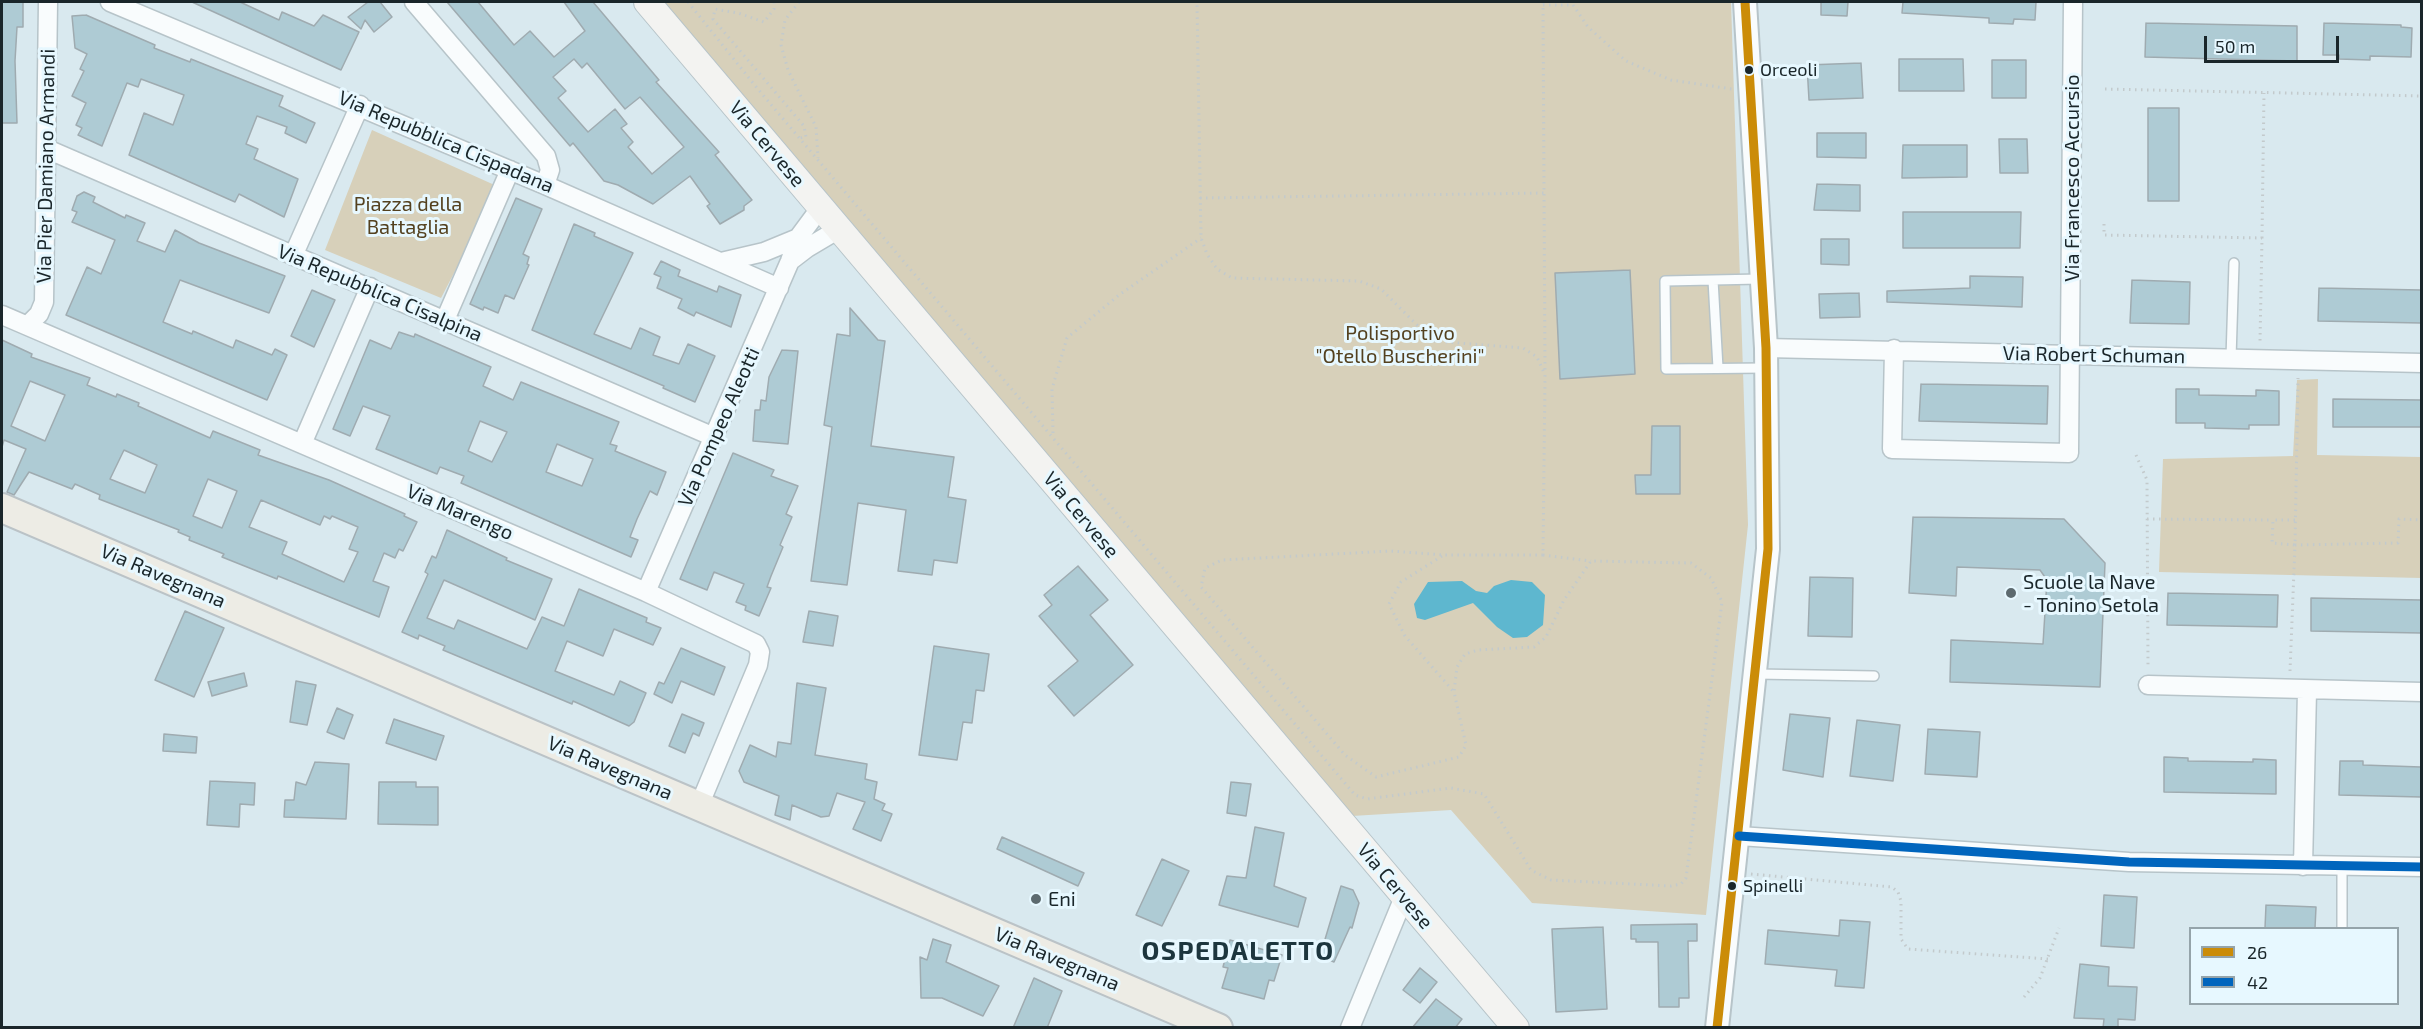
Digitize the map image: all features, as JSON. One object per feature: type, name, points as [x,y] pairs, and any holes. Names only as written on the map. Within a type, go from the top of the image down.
[{"type":"main road","name":"Via Cervese","points":[[647,2],[1516,1028]]},
{"type":"main road","name":"Via Ravegnana","points":[[2,508],[1218,1028]]},
{"type":"street","name":"Via Pier Damiano Armandi","points":[[28,325],[39,314],[44,302],[48,2]]},
{"type":"street","name":"Via Repubblica Cispadana","points":[[110,2],[360,105],[779,288]]},
{"type":"street","points":[[414,2],[546,156],[550,170],[545,185]]},
{"type":"street","points":[[1717,1028],[1768,549],[1763,279],[1745,2]]},
{"type":"street","name":"Via Francesco Accursio","points":[[1894,349],[1892,449],[2069,453],[2073,2]]},
{"type":"street","points":[[292,256],[360,105]]},
{"type":"street","name":"Via Repubblica Cisalpina","points":[[47,149],[714,437]]},
{"type":"street","points":[[445,320],[510,170]]},
{"type":"street","points":[[721,262],[764,252],[798,238],[821,207]]},
{"type":"street","points":[[790,261],[839,229]]},
{"type":"street","name":"Via Pompeo Aleotti","points":[[646,592],[779,288],[798,238]]},
{"type":"street","points":[[302,444],[370,287]]},
{"type":"street","name":"Via Marengo","points":[[2,315],[646,592],[756,644],[760,652],[758,664],[699,807]]},
{"type":"street","name":"Via Robert Schuman","points":[[1766,358],[1894,349],[2421,363]]},
{"type":"street","points":[[2148,686],[2421,692]]},
{"type":"street","points":[[2298,691],[2303,866]]},
{"type":"street","points":[[1739,836],[2128,862],[2421,867]]},
{"type":"street","points":[[1350,1028],[1404,897]]},
{"type":"lane","points":[[2231,358],[2234,262]]},
{"type":"lane","points":[[1763,279],[1665,281],[1666,369],[1719,368],[1766,358]]},
{"type":"lane","points":[[1713,280],[1719,368]]},
{"type":"lane","points":[[1755,674],[1874,676]]},
{"type":"lane","points":[[2342,866],[2342,927]]},
{"type":"path","points":[[688,2],[800,138],[1054,435],[1355,795],[1367,798],[1451,788],[1484,794],[1531,870],[1551,880],[1671,886],[1681,884],[1686,879],[1722,602],[1711,578],[1691,563],[1591,561],[1543,555],[1444,555],[1391,551],[1222,560],[1205,568],[1201,587],[1345,755],[1376,777],[1459,757],[1466,745],[1454,692],[1457,667],[1465,654],[1478,650],[1534,646],[1546,637],[1564,600],[1591,561]]},
{"type":"path","points":[[774,2],[774,9],[764,22],[738,12],[715,9],[713,19],[804,126],[806,137],[800,138]]},
{"type":"path","points":[[800,2],[786,21],[781,45],[788,70],[816,127],[818,159]]},
{"type":"path","points":[[1197,2],[1201,238],[1217,269],[1232,278],[1359,280],[1381,290],[1433,341],[1523,348],[1537,357],[1545,375]]},
{"type":"path","points":[[1543,555],[1545,193],[1543,3],[1573,5],[1588,27],[1626,61],[1671,80],[1734,90]]},
{"type":"path","points":[[2105,89],[2421,96]]},
{"type":"path","points":[[2262,238],[2264,93]]},
{"type":"path","points":[[1200,198],[1545,193]]},
{"type":"path","points":[[2104,224],[2104,235],[2124,236]]},
{"type":"path","points":[[1054,435],[1052,388],[1067,338],[1119,295],[1201,238]]},
{"type":"path","points":[[2298,360],[2295,520],[2298,691]]},
{"type":"path","points":[[2136,455],[2147,480],[2148,686]]},
{"type":"path","points":[[2147,519],[2295,520]]},
{"type":"path","points":[[2273,520],[2272,543],[2295,545],[2398,543],[2399,519],[2421,520]]},
{"type":"path","points":[[1444,555],[1401,582],[1389,604],[1405,636],[1454,692]]},
{"type":"path","points":[[1735,872],[1884,885],[1898,892],[1901,902],[1901,939],[1908,949],[2048,959]]},
{"type":"path","points":[[2024,997],[2040,978],[2059,928]]},
{"type":"green space","name":"Polisportivo \"Otello Buscherini\"","points":[[660,2],[1731,2],[1748,525],[1706,915],[1532,903],[1451,810],[1352,816]]},
{"type":"green space","name":"Piazza della Battaglia","points":[[372,130],[499,187],[441,298],[325,250]]},
{"type":"green space","points":[[2318,379],[2317,455],[2421,457],[2421,578],[2159,572],[2163,459],[2293,456],[2297,380]]},
{"type":"water","points":[[1511,580],[1532,582],[1545,595],[1543,625],[1527,637],[1513,638],[1497,627],[1473,603],[1425,620],[1417,618],[1414,604],[1428,582],[1462,581],[1476,591],[1487,593],[1494,586]]},
{"type":"building","points":[[2,2],[23,2],[23,27],[17,27],[15,61],[17,123],[2,123]]},
{"type":"building","points":[[192,2],[240,2],[279,20],[282,12],[314,26],[323,15],[359,32],[341,70]]},
{"type":"building","points":[[368,2],[380,2],[392,17],[374,32],[365,20],[361,29],[348,17]]},
{"type":"building","points":[[447,2],[478,2],[514,45],[530,31],[554,57],[585,31],[564,2],[593,2],[659,80],[656,82],[719,152],[715,155],[752,200],[744,206],[744,210],[720,224],[707,206],[710,204],[690,176],[653,204],[618,185],[604,181],[573,143],[570,146]],"holes":[[[574,59],[582,68],[587,63],[625,109],[640,97],[684,147],[652,174],[628,147],[633,142],[621,128],[627,124],[615,109],[588,132],[558,98],[566,91],[553,77]]]},
{"type":"building","points":[[1821,2],[1848,2],[1847,16],[1821,15]]},
{"type":"building","points":[[1903,2],[2036,2],[2035,20],[2014,19],[2013,24],[1989,23],[1989,18],[1902,13]]},
{"type":"building","points":[[86,15],[155,45],[154,48],[190,62],[191,59],[283,96],[279,106],[315,123],[306,143],[285,133],[287,127],[257,116],[246,144],[258,149],[254,159],[298,179],[284,217],[239,194],[235,202],[129,155],[144,113],[173,125],[184,95],[141,79],[138,87],[127,83],[102,146],[78,135],[82,128],[76,125],[86,103],[72,96],[84,71],[80,69],[87,54],[75,48],[72,16]]},
{"type":"building","points":[[2146,23],[2297,26],[2297,61],[2145,57]]},
{"type":"building","points":[[2324,23],[2401,25],[2401,27],[2412,28],[2411,57],[2370,56],[2370,60],[2339,59],[2339,55],[2323,55]]},
{"type":"building","points":[[1899,59],[1963,59],[1964,91],[1899,91]]},
{"type":"building","points":[[1992,60],[2026,60],[2026,98],[1992,98]]},
{"type":"building","points":[[1861,63],[1863,98],[1809,100],[1807,65]]},
{"type":"building","points":[[2148,108],[2179,108],[2179,201],[2148,201]]},
{"type":"building","points":[[1817,133],[1866,133],[1866,158],[1817,157]]},
{"type":"building","points":[[1999,139],[2027,139],[2028,173],[2000,173]]},
{"type":"building","points":[[1903,145],[1967,145],[1967,177],[1902,178]]},
{"type":"building","points":[[1817,184],[1860,185],[1860,211],[1814,210]]},
{"type":"building","points":[[84,192],[95,197],[93,202],[125,218],[126,215],[145,223],[137,241],[165,252],[175,230],[199,243],[285,276],[269,313],[180,280],[163,322],[192,334],[193,331],[233,348],[236,340],[272,355],[275,349],[287,355],[267,400],[66,315],[87,267],[101,274],[115,240],[72,222],[77,212],[72,210],[77,196]]},
{"type":"building","points":[[516,198],[542,209],[523,254],[529,257],[527,264],[529,265],[514,299],[505,295],[498,313],[484,307],[483,310],[470,304]]},
{"type":"building","points":[[1903,212],[2021,212],[2020,248],[1903,248]]},
{"type":"building","points":[[574,224],[595,233],[594,236],[633,253],[594,334],[631,349],[640,328],[660,337],[653,355],[679,364],[688,344],[715,356],[695,402],[663,388],[664,386],[532,330]]},
{"type":"building","points":[[1821,239],[1849,239],[1849,265],[1821,264]]},
{"type":"building","points":[[661,261],[680,270],[678,276],[717,292],[719,286],[741,295],[731,327],[696,312],[694,316],[678,308],[682,299],[657,288],[661,277],[654,274]]},
{"type":"building","points":[[1630,270],[1635,374],[1560,379],[1555,273]]},
{"type":"building","points":[[1970,276],[2023,277],[2022,307],[1887,302],[1887,291],[1970,288]]},
{"type":"building","points":[[2132,280],[2190,282],[2189,324],[2130,323]]},
{"type":"building","points":[[2319,288],[2421,290],[2421,323],[2318,321]]},
{"type":"building","points":[[312,290],[335,300],[314,347],[291,336]]},
{"type":"building","points":[[1859,293],[1860,317],[1820,318],[1819,294]]},
{"type":"building","points":[[850,308],[878,340],[885,341],[871,446],[954,457],[948,497],[966,500],[957,563],[934,560],[932,575],[898,571],[906,510],[858,503],[847,585],[811,581],[832,427],[824,425],[837,334],[850,336]]},
{"type":"building","points":[[399,332],[414,337],[415,334],[491,367],[483,386],[513,400],[521,382],[619,422],[610,444],[617,446],[615,451],[666,472],[657,495],[650,491],[637,519],[630,537],[638,540],[631,557],[461,483],[464,476],[440,467],[437,474],[376,449],[390,416],[363,406],[350,436],[333,429],[370,340],[391,349]],"holes":[[[480,421],[507,432],[492,462],[468,451]],[[557,444],[593,459],[582,486],[546,472]]]},
{"type":"building","points":[[2,340],[32,354],[31,357],[90,378],[87,385],[116,397],[117,394],[139,403],[138,406],[210,438],[213,431],[260,450],[258,455],[329,480],[405,514],[404,516],[417,522],[403,551],[399,549],[395,558],[384,553],[373,581],[389,587],[379,617],[278,576],[277,579],[222,557],[224,554],[189,540],[190,537],[178,532],[179,530],[99,499],[100,495],[75,484],[72,489],[29,472],[14,495],[7,492],[26,449],[4,440],[2,447]],"holes":[[[30,381],[65,395],[45,441],[11,426]],[[124,450],[157,465],[145,493],[110,479]],[[208,479],[237,491],[222,528],[193,516]],[[261,500],[320,525],[324,516],[330,519],[332,516],[358,527],[349,549],[358,552],[344,582],[282,554],[287,542],[249,527]]]},
{"type":"building","points":[[782,350],[798,351],[788,444],[753,441],[755,410],[760,410],[761,400],[766,401],[769,377]]},
{"type":"building","points":[[1921,384],[2048,386],[2047,424],[1919,421]]},
{"type":"building","points":[[2176,389],[2199,389],[2199,395],[2256,396],[2256,390],[2279,391],[2279,425],[2249,425],[2249,429],[2205,428],[2205,423],[2176,423]]},
{"type":"building","points":[[2333,399],[2421,400],[2421,427],[2333,427]]},
{"type":"building","points":[[1652,426],[1680,426],[1680,494],[1636,494],[1635,475],[1651,475]]},
{"type":"building","points":[[733,453],[774,470],[771,476],[798,486],[786,514],[792,517],[780,545],[783,547],[767,587],[771,588],[759,616],[745,610],[746,606],[736,602],[744,584],[714,572],[707,590],[680,579]]},
{"type":"building","points":[[1913,517],[2064,519],[2105,563],[2100,687],[1950,682],[1951,640],[2043,644],[2047,580],[2040,570],[1957,567],[1956,596],[1909,593]]},
{"type":"building","points":[[447,530],[507,558],[506,560],[552,579],[535,620],[444,580],[427,618],[454,629],[458,620],[527,649],[542,617],[564,626],[579,589],[647,618],[646,622],[661,628],[653,645],[614,629],[603,656],[567,641],[555,671],[614,695],[620,681],[646,693],[634,722],[629,726],[573,701],[572,704],[443,650],[445,646],[419,635],[418,639],[402,632],[428,574],[425,572],[432,556],[436,558]]},
{"type":"building","points":[[1078,566],[1108,600],[1090,615],[1133,665],[1074,716],[1048,686],[1078,661],[1039,616],[1052,605],[1044,595]]},
{"type":"building","points":[[1810,577],[1853,578],[1852,637],[1808,636]]},
{"type":"building","points":[[2168,593],[2278,595],[2277,627],[2167,625]]},
{"type":"building","points":[[2311,598],[2421,600],[2421,633],[2311,631]]},
{"type":"building","points":[[185,611],[224,628],[194,697],[155,680]]},
{"type":"building","points":[[809,611],[838,616],[833,646],[803,642]]},
{"type":"building","points":[[934,646],[989,654],[984,691],[976,690],[972,723],[963,722],[957,760],[919,755]]},
{"type":"building","points":[[681,648],[725,667],[714,695],[681,681],[672,703],[654,694],[659,682],[664,684]]},
{"type":"building","points":[[244,673],[247,686],[212,696],[208,682]]},
{"type":"building","points":[[296,681],[316,685],[307,725],[290,722]]},
{"type":"building","points":[[797,683],[826,688],[815,755],[867,764],[865,779],[877,782],[874,799],[885,804],[882,810],[892,814],[881,841],[853,829],[865,802],[837,793],[829,816],[821,817],[792,805],[790,820],[775,815],[779,796],[744,782],[739,771],[750,745],[776,757],[778,742],[791,744]]},
{"type":"building","points":[[337,708],[353,715],[344,739],[327,732]]},
{"type":"building","points":[[682,714],[704,723],[699,736],[693,733],[685,753],[669,746]]},
{"type":"building","points":[[1790,714],[1830,718],[1823,777],[1783,770]]},
{"type":"building","points":[[394,719],[444,736],[436,760],[386,743]]},
{"type":"building","points":[[1857,720],[1900,725],[1893,781],[1850,776]]},
{"type":"building","points":[[1928,729],[1980,732],[1977,777],[1925,774]]},
{"type":"building","points":[[164,734],[197,737],[196,753],[163,751]]},
{"type":"building","points":[[2164,757],[2188,758],[2188,761],[2276,760],[2276,794],[2164,792]]},
{"type":"building","points":[[2340,761],[2363,761],[2363,765],[2421,767],[2421,797],[2339,795]]},
{"type":"building","points":[[315,762],[349,764],[346,819],[284,817],[285,800],[294,800],[296,782],[306,785]]},
{"type":"building","points":[[210,781],[255,783],[254,805],[240,804],[239,827],[207,825]]},
{"type":"building","points":[[379,782],[416,782],[416,787],[438,787],[438,825],[378,824]]},
{"type":"building","points":[[1231,782],[1251,784],[1246,816],[1227,813]]},
{"type":"building","points":[[1255,827],[1284,833],[1274,886],[1306,898],[1298,927],[1219,905],[1227,876],[1246,878]]},
{"type":"building","points":[[1002,837],[1084,873],[1078,886],[997,849]]},
{"type":"building","points":[[1162,859],[1189,871],[1162,926],[1136,915]]},
{"type":"building","points":[[1341,886],[1353,890],[1359,903],[1352,928],[1350,927],[1334,962],[1320,956]]},
{"type":"building","points":[[2104,895],[2137,897],[2134,948],[2101,946]]},
{"type":"building","points":[[2266,905],[2316,907],[2315,927],[2265,927]]},
{"type":"building","points":[[1840,920],[1870,922],[1864,988],[1835,986],[1837,970],[1765,964],[1768,930],[1839,936]]},
{"type":"building","points":[[1697,924],[1697,941],[1688,941],[1689,998],[1679,998],[1679,1007],[1659,1007],[1658,942],[1636,942],[1636,939],[1631,939],[1631,925]]},
{"type":"building","points":[[1603,927],[1607,1009],[1556,1012],[1552,929]]},
{"type":"building","points":[[933,939],[951,945],[946,962],[999,986],[983,1016],[942,998],[921,998],[920,957],[927,960]]},
{"type":"building","points":[[1230,940],[1282,955],[1274,981],[1269,980],[1264,999],[1222,988],[1228,968],[1223,967]]},
{"type":"building","points":[[2080,964],[2109,967],[2108,986],[2137,987],[2135,1020],[2118,1019],[2118,1028],[2103,1028],[2104,1019],[2074,1018]]},
{"type":"building","points":[[1420,968],[1437,982],[1420,1003],[1403,990]]},
{"type":"building","points":[[1034,978],[1062,991],[1047,1028],[1013,1028]]},
{"type":"building","points":[[1436,999],[1462,1019],[1455,1028],[1412,1028]]},
{"type":"transit line","name":"26","points":[[1717,1028],[1768,549],[1766,348],[1745,2]]},
{"type":"transit line","name":"42","points":[[1739,836],[2129,862],[2422,867]]},
{"type":"place","name":"Orceoli","points":[[1749,70]]},
{"type":"place","name":"Scuole la Nave - Tonino Setola","points":[[2011,593]]},
{"type":"place","name":"Spinelli","points":[[1732,886]]},
{"type":"place","name":"Eni","points":[[1036,899]]},
{"type":"district","name":"OSPEDALETTO","points":[[1238,951]]}]
